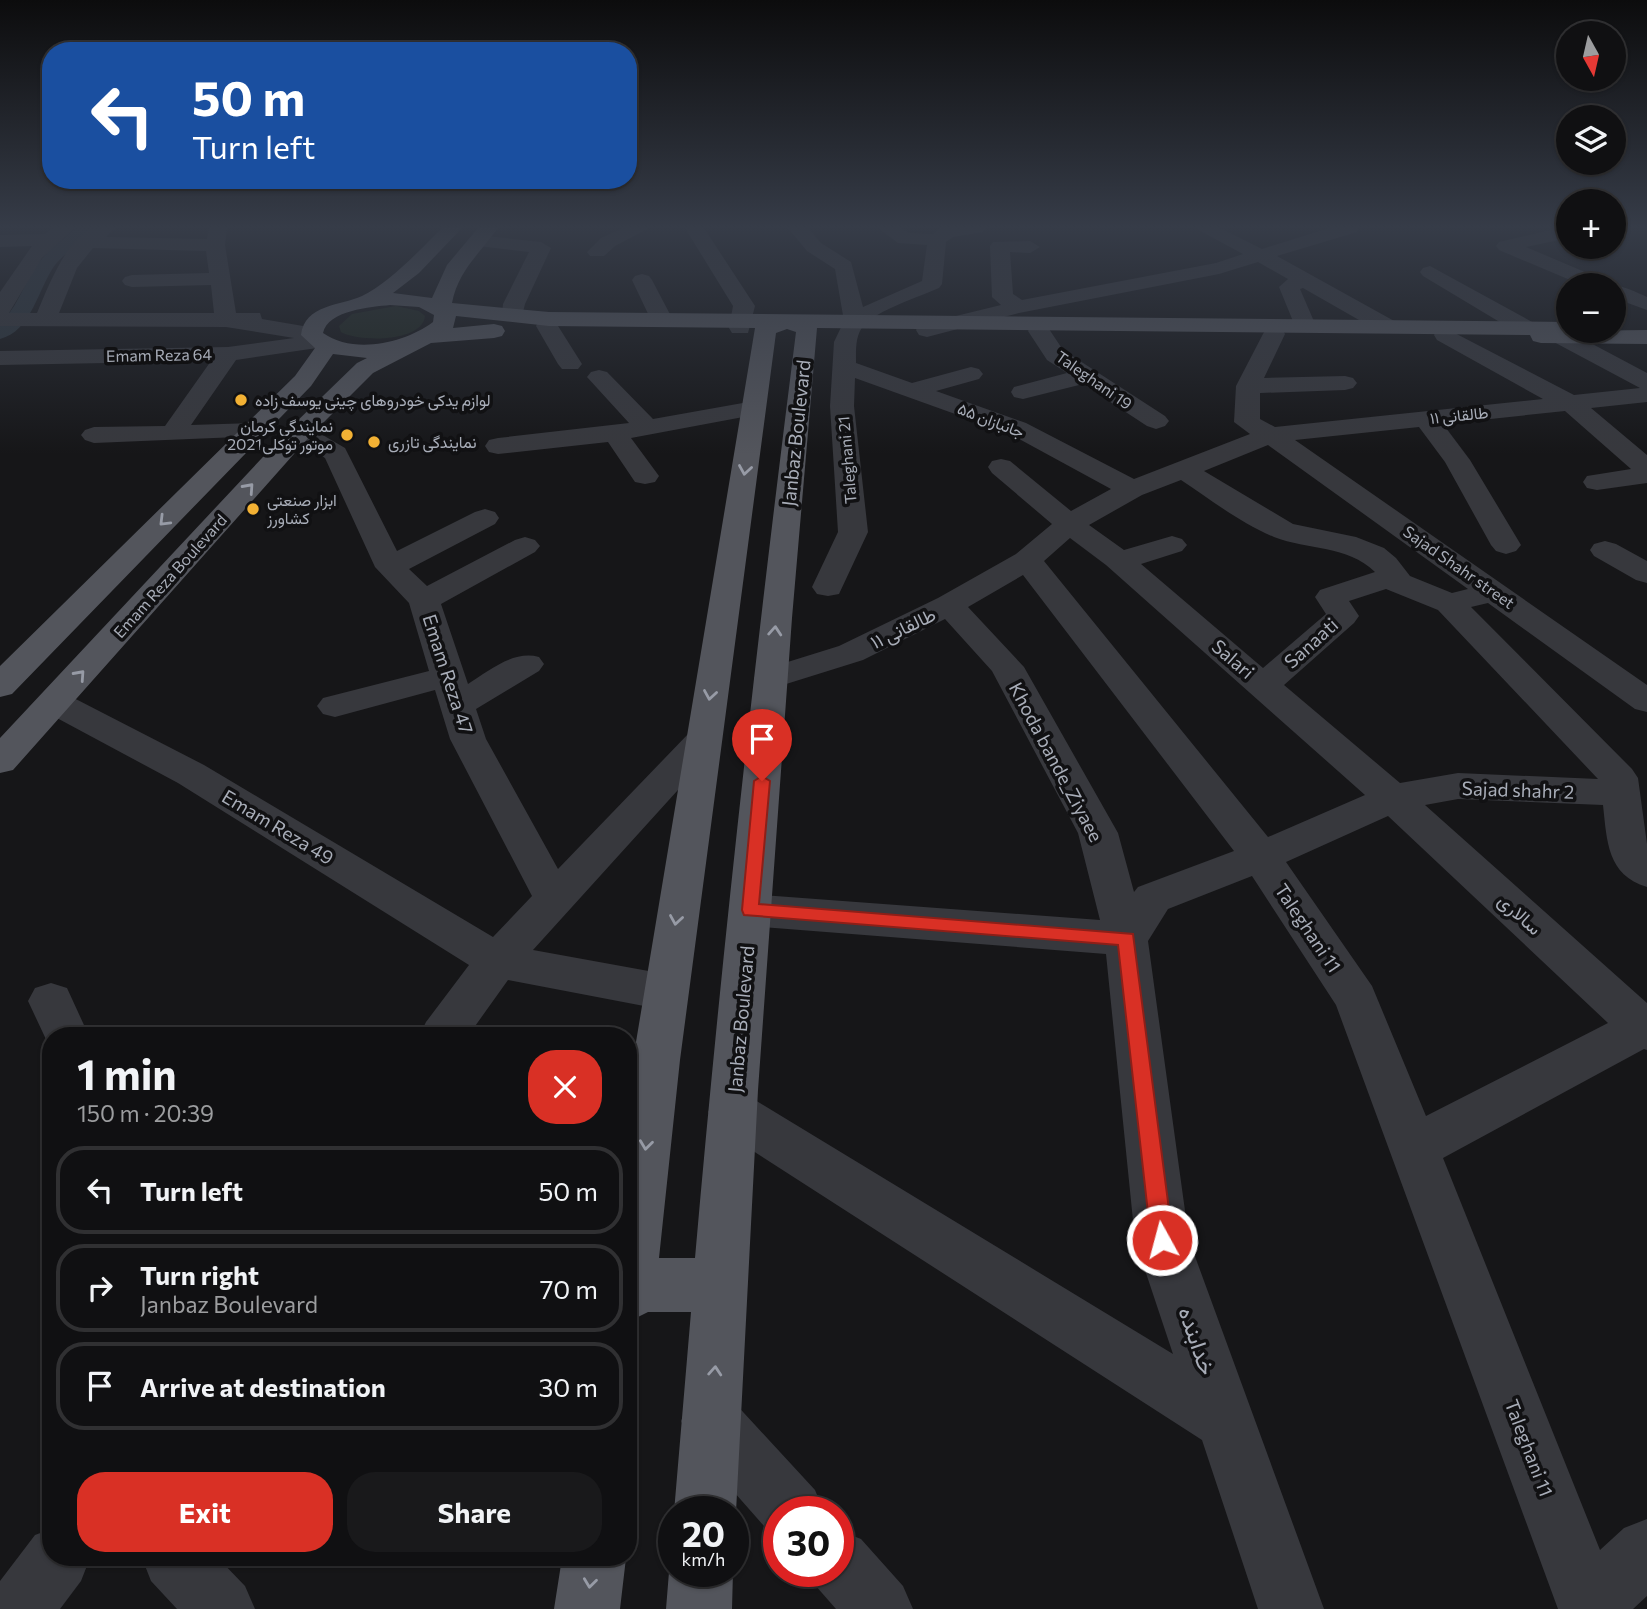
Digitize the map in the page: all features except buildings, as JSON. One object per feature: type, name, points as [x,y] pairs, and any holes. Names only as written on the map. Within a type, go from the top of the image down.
[{"type":"main road","points":[[0,686],[303,381],[319,341],[313,326],[334,310],[361,303]]},
{"type":"main road","points":[[422,303],[440,308],[513,315],[548,323],[769,326],[953,323],[1526,328],[1556,331]]},
{"type":"main road","points":[[440,308],[441,303]]},
{"type":"main road","points":[[419,340],[444,324],[445,313],[440,308]]},
{"type":"main road","points":[[319,341],[374,350],[419,340],[548,323],[662,320],[769,326]]},
{"type":"main road","points":[[852,325],[927,330],[1274,334],[1556,332]]},
{"type":"main road","points":[[637,1224],[665,992],[754,408],[769,326]]},
{"type":"main road","name":"Janbaz Boulevard","points":[[706,1496],[733,1112],[771,678],[823,369],[769,326]]},
{"type":"main road","points":[[1626,329],[1647,329]]},
{"type":"main road","points":[[1626,336],[1647,337]]},
{"type":"main road","name":"Emam Reza Boulevard","points":[[0,761],[347,384],[365,368],[419,340]]},
{"type":"main road","points":[[760,370],[823,369]]},
{"type":"main road","points":[[303,381],[347,384]]},
{"type":"main road","points":[[637,1290],[721,1285]]},
{"type":"main road","points":[[587,1609],[593,1566]]},
{"type":"main road","points":[[699,1609],[700,1587]]},
{"type":"street","points":[[0,348],[45,320],[52,303]]},
{"type":"street","points":[[225,303],[230,321]]},
{"type":"street","points":[[513,315],[514,303]]},
{"type":"street","points":[[654,303],[662,320]]},
{"type":"street","points":[[742,303],[769,326]]},
{"type":"street","points":[[849,303],[852,325],[886,303]]},
{"type":"street","points":[[1012,303],[1018,307]]},
{"type":"street","points":[[927,330],[1038,303]]},
{"type":"street","points":[[1296,303],[1305,326]]},
{"type":"street","points":[[1346,303],[1388,327]]},
{"type":"street","points":[[1483,303],[1526,328]]},
{"type":"street","points":[[230,321],[334,310]]},
{"type":"street","name":"Emam Reza 64","points":[[0,319],[230,321]]},
{"type":"street","points":[[230,321],[319,341]]},
{"type":"street","points":[[548,323],[570,364]]},
{"type":"street","name":"Taleghani 21","points":[[828,587],[853,532],[842,406],[823,369],[845,342],[852,325]]},
{"type":"street","name":"Taleghani 19","points":[[1039,331],[1055,355],[1156,421]]},
{"type":"street","points":[[1274,334],[1248,386],[1345,383]]},
{"type":"street","points":[[1445,335],[1571,404],[1647,469]]},
{"type":"street","name":"Emam Reza 64","points":[[0,358],[228,354],[319,341]]},
{"type":"street","points":[[1582,343],[1647,383]]},
{"type":"street","points":[[173,433],[228,354]]},
{"type":"street","name":"جانبازان ۵۵","points":[[823,369],[912,390],[1017,428],[1132,489]]},
{"type":"street","points":[[912,390],[971,374]]},
{"type":"street","points":[[1024,392],[1084,376]]},
{"type":"street","points":[[599,377],[647,427]]},
{"type":"street","name":"Sajad Shahr street","points":[[1248,386],[1247,422],[1271,435],[1647,701]]},
{"type":"street","name":"طالقانی ۱۱","points":[[1271,435],[1647,396]]},
{"type":"street","points":[[936,399],[951,432]]},
{"type":"street","points":[[498,446],[615,433],[754,408]]},
{"type":"street","points":[[1425,418],[1457,460],[1506,545]]},
{"type":"street","points":[[94,435],[254,431]]},
{"type":"street","name":"Emam Reza 47","points":[[300,432],[336,454],[390,567],[424,600],[468,739],[554,899]]},
{"type":"street","points":[[615,433],[645,476]]},
{"type":"street","points":[[1027,560],[1069,524],[1132,489],[1271,435]]},
{"type":"street","name":"Salari","points":[[1002,467],[1069,524],[1120,561],[1393,798]]},
{"type":"street","points":[[1181,468],[1284,530],[1362,547],[1391,569],[1397,580],[1449,603],[1619,778],[1628,851],[1647,872]]},
{"type":"street","points":[[1597,482],[1647,475]]},
{"type":"street","points":[[390,567],[485,518]]},
{"type":"street","points":[[1120,561],[1172,545]]},
{"type":"street","points":[[424,600],[525,547]]},
{"type":"street","points":[[1605,550],[1647,574]]},
{"type":"street","name":"طالقانی ۱۱","points":[[771,678],[851,653],[949,605],[1027,560]]},
{"type":"street","name":"Taleghani 11","points":[[1027,560],[1261,857],[1356,999],[1591,1607]]},
{"type":"street","name":"Sanaati","points":[[1264,685],[1343,616],[1331,597],[1387,578],[1397,580]]},
{"type":"street","points":[[1449,603],[1494,592]]},
{"type":"street","name":"Khoda bande_Ziyaee","points":[[949,605],[1007,667],[1098,833],[1126,939]]},
{"type":"street","points":[[335,706],[453,690],[527,664]]},
{"type":"street","name":"Emam Reza 49","points":[[54,702],[191,774],[497,961]]},
{"type":"street","points":[[449,1027],[497,961],[703,740]]},
{"type":"street","name":"Sajad shahr 2","points":[[1126,939],[1153,898],[1261,857],[1393,798],[1458,786],[1620,793]]},
{"type":"street","name":"سالاری","points":[[1393,798],[1645,1029]]},
{"type":"street","points":[[750,910],[1126,939]]},
{"type":"street","name":"خدابنده","points":[[1126,939],[1162,1240],[1291,1609]]},
{"type":"street","points":[[497,961],[665,992]]},
{"type":"street","points":[[1413,1148],[1645,1029]]},
{"type":"street","points":[[733,1112],[1225,1420]]},
{"type":"street","points":[[712,1421],[779,1496]]},
{"type":"street","points":[[1591,1607],[1647,1551]]},
{"type":"street","points":[[20,1609],[52,1566]]},
{"type":"street","points":[[182,1566],[222,1609]]},
{"type":"street","points":[[854,1580],[880,1609]]},
{"type":"shaded area","points":[[396,306],[419,311],[425,316],[421,325],[402,336],[388,338],[361,338],[341,332],[339,326],[352,314]]},
{"type":"waterway","points":[[0,333],[17,317],[26,303]]},
{"type":"place","name":"لوازم یدکی خودروهای چینی یوسف زاده","points":[[241,400]]},
{"type":"place","name":"نمایندگی کرمان موتور توکلی2021","points":[[347,435]]},
{"type":"place","name":"نمایندگی تازری","points":[[374,442]]},
{"type":"place","name":"ابزار صنعتی کشاورز","points":[[253,509]]},
{"type":"route","points":[[762,781],[750,910],[1126,939],[1162,1240]]}]
